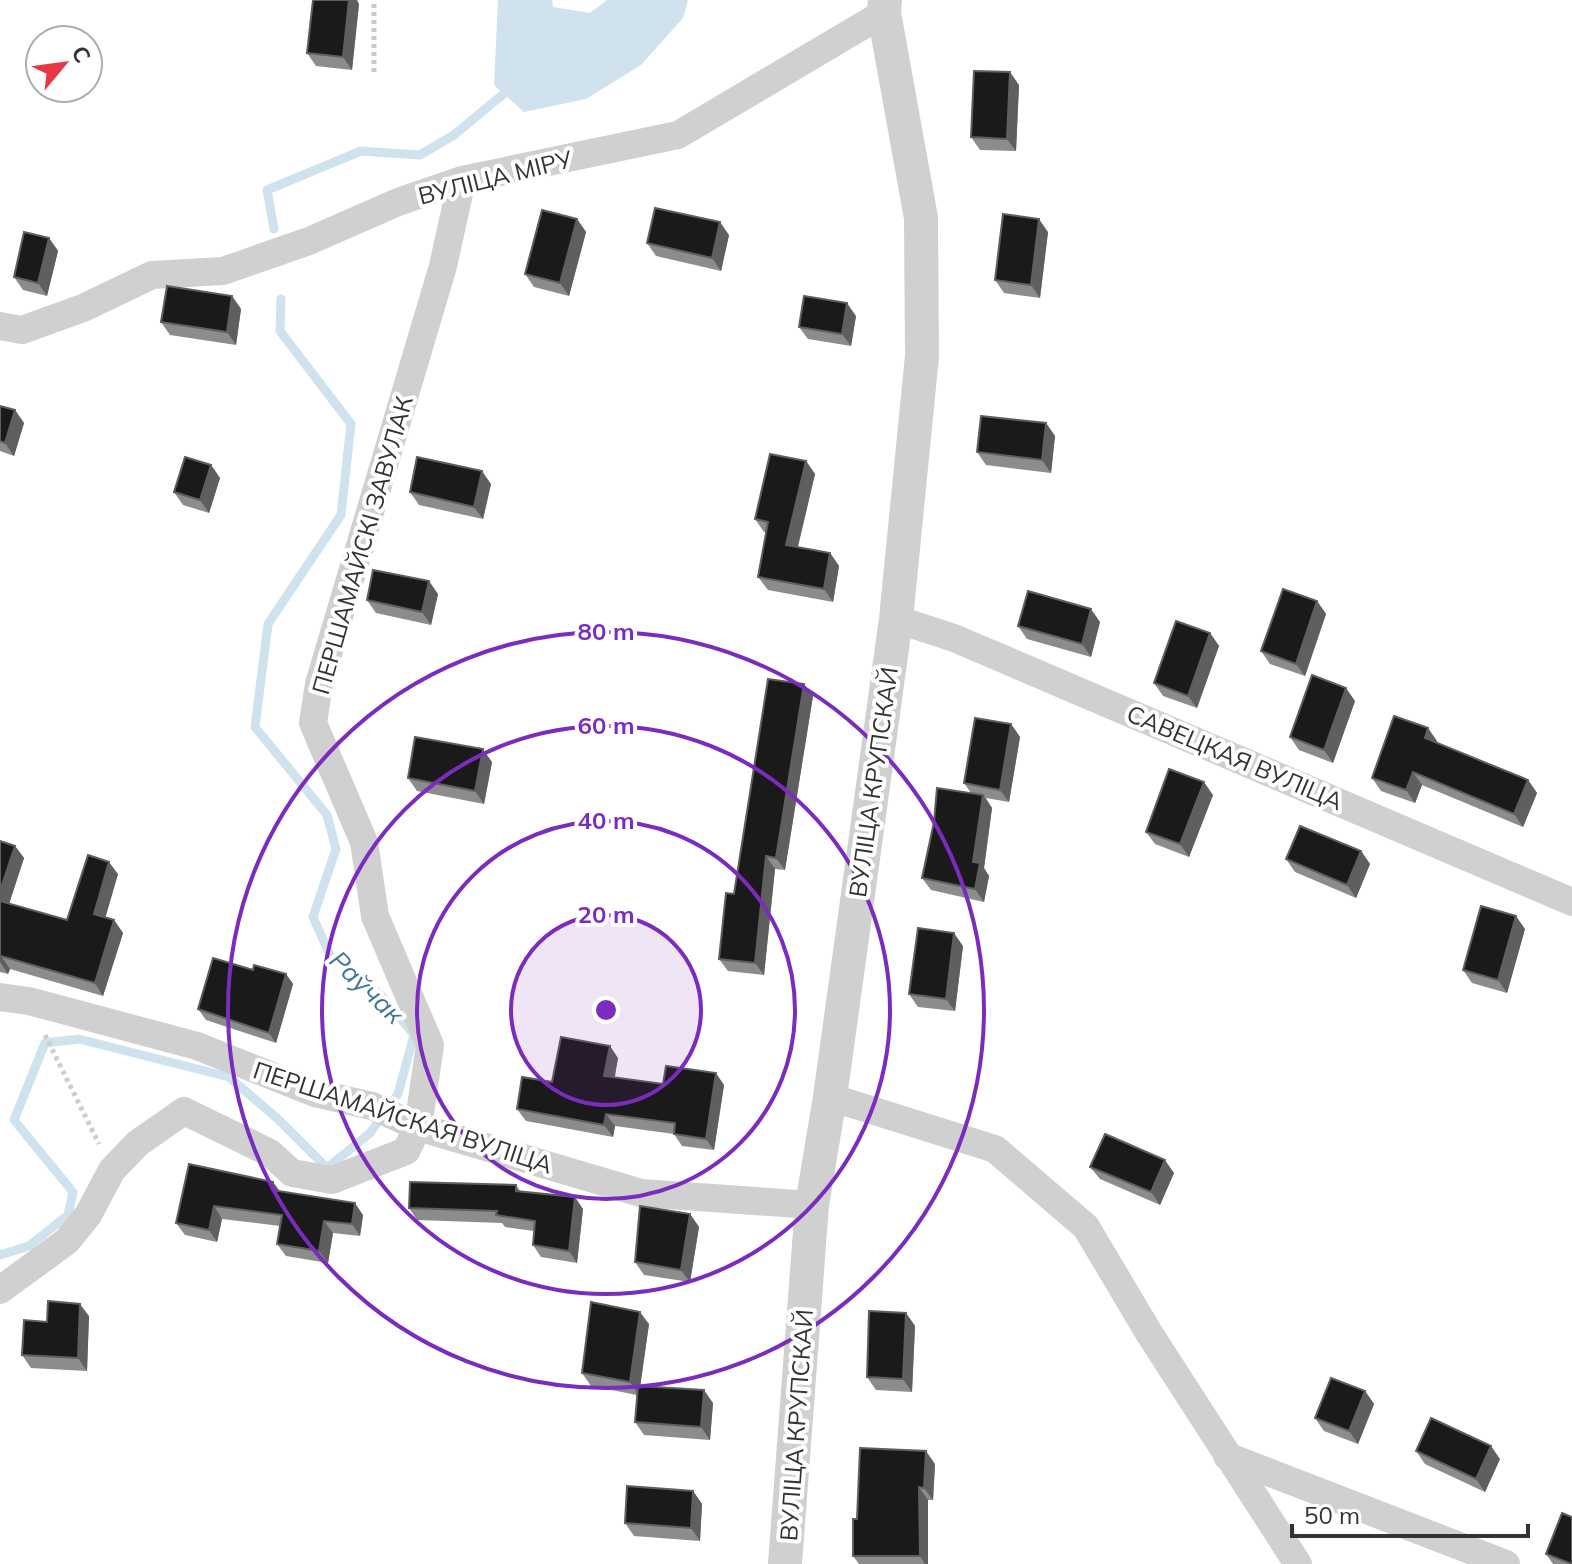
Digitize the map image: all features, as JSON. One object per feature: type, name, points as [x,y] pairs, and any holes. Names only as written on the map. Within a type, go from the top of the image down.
[{"type":"street","name":"ВУЛІЦА МІРУ","points":[[0,326],[22,330],[83,308],[152,275],[223,271],[309,241],[398,202],[462,180],[678,135],[884,6]]},
{"type":"street","name":"ВУЛІЦА КРУПСКАЙ","points":[[785,1564],[812,1205],[830,1097],[896,619],[922,356],[921,218],[884,6]]},
{"type":"street","name":"ПЕРШАМАЙСКІ ЗАВУЛАК","points":[[409,1123],[430,1045],[375,916],[364,842],[313,723],[319,684],[443,266],[462,180]]},
{"type":"street","name":"САВЕЦКАЯ ВУЛІЦА","points":[[896,619],[954,638],[1572,902]]},
{"type":"street","name":"ПЕРШАМАЙСКАЯ ВУЛІЦА","points":[[0,997],[29,1001],[197,1046],[315,1093],[372,1106],[409,1123],[641,1193],[812,1205]]},
{"type":"street","points":[[830,1097],[995,1149],[1086,1227],[1227,1456],[1298,1564]]},
{"type":"street","points":[[0,1290],[67,1241],[88,1215],[112,1170],[138,1143],[184,1111],[270,1153],[292,1173],[332,1180],[406,1151],[409,1123]]},
{"type":"street","points":[[1227,1456],[1506,1564]]},
{"type":"path","points":[[374,0],[374,72]]},
{"type":"path","points":[[42,1028],[112,1170]]},
{"type":"water","points":[[498,0],[552,0],[553,7],[590,13],[607,0],[688,0],[683,18],[641,65],[586,99],[524,112],[494,85]]},
{"type":"building","points":[[313,0],[349,0],[343,57],[307,53]]},
{"type":"building","points":[[974,71],[1010,72],[1007,139],[971,137]]},
{"type":"building","points":[[655,208],[720,222],[712,258],[647,243]]},
{"type":"building","points":[[542,210],[577,219],[560,283],[525,274]]},
{"type":"building","points":[[1003,214],[1039,219],[1031,285],[995,280]]},
{"type":"building","points":[[24,232],[49,238],[38,283],[14,277]]},
{"type":"building","points":[[167,286],[232,296],[227,332],[161,322]]},
{"type":"building","points":[[804,296],[847,303],[842,334],[799,327]]},
{"type":"building","points":[[0,406],[15,410],[5,443],[0,441]]},
{"type":"building","points":[[981,416],[1046,423],[1042,460],[977,452]]},
{"type":"building","points":[[770,454],[806,461],[786,545],[830,553],[824,589],[758,577],[768,522],[755,519]]},
{"type":"building","points":[[185,457],[211,465],[200,500],[174,492]]},
{"type":"building","points":[[417,457],[482,471],[474,507],[410,492]]},
{"type":"building","points":[[373,570],[429,581],[422,612],[367,600]]},
{"type":"building","points":[[1283,589],[1317,601],[1296,664],[1261,651]]},
{"type":"building","points":[[1028,591],[1091,609],[1082,644],[1018,626]]},
{"type":"building","points":[[1176,621],[1210,633],[1188,696],[1154,683]]},
{"type":"building","points":[[1312,675],[1346,688],[1324,750],[1290,737]]},
{"type":"building","points":[[768,679],[804,684],[776,858],[766,856],[755,963],[719,959],[726,893],[734,894]]},
{"type":"building","points":[[1394,716],[1428,728],[1425,738],[1528,780],[1514,814],[1413,772],[1406,790],[1372,778]]},
{"type":"building","points":[[975,718],[1011,724],[1000,790],[964,783]]},
{"type":"building","points":[[415,737],[483,749],[475,791],[408,778]]},
{"type":"building","points":[[1169,769],[1204,782],[1180,844],[1146,832]]},
{"type":"building","points":[[937,788],[983,795],[973,862],[980,863],[975,889],[922,878],[934,822]]},
{"type":"building","points":[[1300,826],[1361,851],[1347,885],[1286,859]]},
{"type":"building","points":[[0,841],[15,846],[0,891]]},
{"type":"building","points":[[88,855],[109,862],[94,914],[114,920],[95,983],[1,956],[0,960],[0,901],[67,920]]},
{"type":"building","points":[[1481,906],[1516,916],[1498,980],[1463,970]]},
{"type":"building","points":[[918,928],[954,933],[946,999],[909,994]]},
{"type":"building","points":[[213,958],[253,970],[254,965],[286,974],[269,1033],[198,1009]]},
{"type":"building","points":[[561,1037],[610,1046],[604,1076],[663,1084],[666,1066],[716,1073],[706,1139],[674,1134],[675,1123],[606,1114],[604,1125],[517,1109],[522,1077],[552,1082]]},
{"type":"building","points":[[1105,1134],[1165,1160],[1151,1192],[1090,1167]]},
{"type":"building","points":[[189,1164],[273,1182],[272,1190],[355,1203],[352,1224],[324,1221],[319,1251],[277,1244],[282,1215],[214,1206],[209,1230],[176,1223]]},
{"type":"building","points":[[410,1182],[516,1185],[516,1191],[575,1197],[569,1251],[533,1245],[535,1221],[496,1215],[497,1211],[409,1208]]},
{"type":"building","points":[[640,1206],[690,1214],[681,1270],[635,1262]]},
{"type":"building","points":[[48,1301],[80,1304],[78,1358],[22,1355],[24,1320],[47,1322]]},
{"type":"building","points":[[591,1302],[640,1312],[630,1382],[582,1373]]},
{"type":"building","points":[[869,1311],[906,1313],[903,1379],[867,1377]]},
{"type":"building","points":[[1331,1378],[1365,1391],[1349,1431],[1315,1418]]},
{"type":"building","points":[[638,1386],[704,1390],[701,1427],[635,1422]]},
{"type":"building","points":[[1431,1418],[1491,1446],[1476,1479],[1416,1451]]},
{"type":"building","points":[[860,1448],[926,1451],[924,1488],[919,1487],[920,1556],[853,1556]]},
{"type":"building","points":[[627,1486],[693,1491],[691,1528],[625,1523]]},
{"type":"building","points":[[1562,1513],[1572,1517],[1572,1564],[1546,1554]]},
{"type":"waterway","name":"Раўчак","points":[[274,229],[267,190],[361,151],[420,155],[454,135],[507,91],[507,83]]},
{"type":"waterway","name":"Раўчак","points":[[0,1255],[29,1246],[68,1215],[73,1192],[14,1120],[45,1043],[79,1039],[229,1077],[279,1120],[327,1168],[370,1133],[398,1094],[414,1035],[382,996],[330,955],[313,917],[336,849],[327,815],[255,727],[268,624],[341,515],[351,424],[280,331],[281,299]]}]
